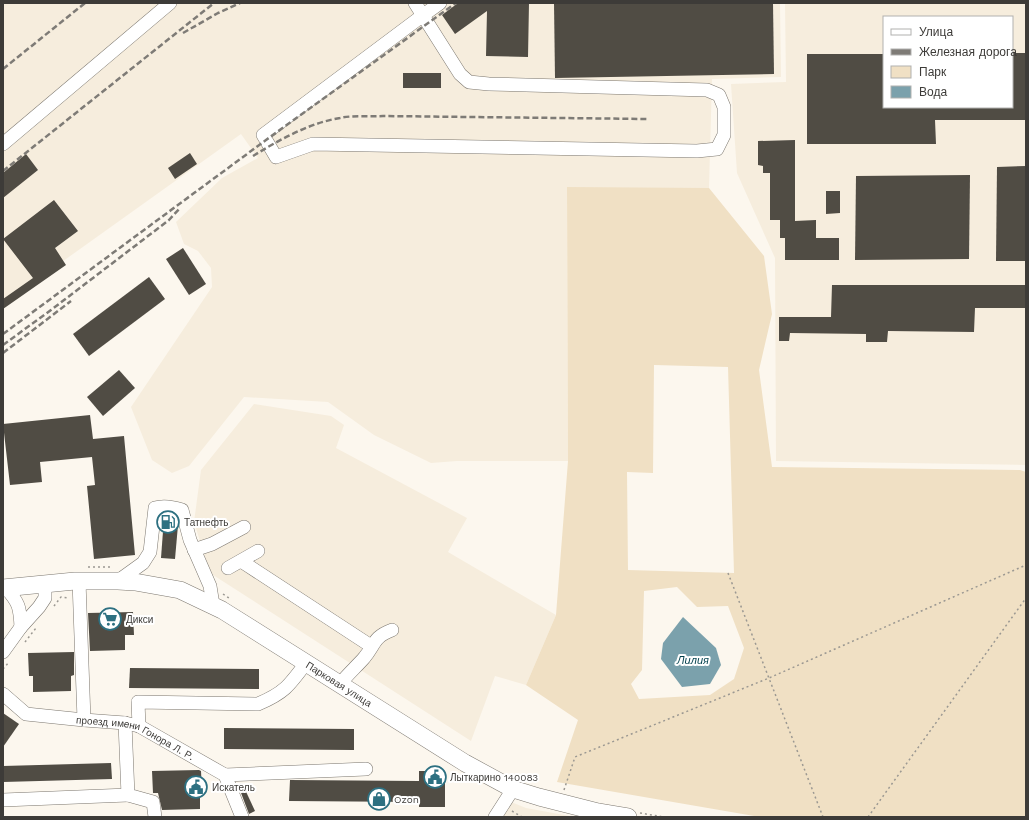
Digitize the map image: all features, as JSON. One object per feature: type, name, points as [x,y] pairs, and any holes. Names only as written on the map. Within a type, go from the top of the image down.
[{"type":"main road","name":"Парковая улица","points":[[5,588],[79,581],[118,581],[180,590],[213,605],[466,763],[513,789],[598,812],[628,817]]},
{"type":"street","points":[[3,144],[170,3]]},
{"type":"street","points":[[415,3],[422,16],[460,74],[469,82],[489,84],[707,90],[719,95],[724,107],[724,135],[717,149],[697,151],[313,144],[276,157],[263,135],[422,16],[440,3]]},
{"type":"street","points":[[118,581],[143,563],[150,552],[155,508],[160,506],[182,510],[190,540],[210,586],[213,605]]},
{"type":"street","points":[[194,550],[212,544],[244,526]]},
{"type":"street","points":[[228,568],[258,551]]},
{"type":"street","points":[[241,561],[371,646]]},
{"type":"street","points":[[79,581],[84,720]]},
{"type":"street","points":[[8,654],[21,627],[45,598],[45,584]]},
{"type":"street","points":[[5,588],[17,602],[21,612],[21,627]]},
{"type":"street","points":[[340,684],[383,633],[392,630]]},
{"type":"street","points":[[139,726],[138,702],[258,704],[275,696],[289,686],[306,663]]},
{"type":"street","name":"проезд имени Гонора Л. Р.","points":[[3,694],[26,714],[125,723],[139,726],[225,776]]},
{"type":"street","points":[[125,723],[128,795]]},
{"type":"street","points":[[242,817],[225,776],[366,769]]},
{"type":"street","points":[[495,817],[513,789]]},
{"type":"street","points":[[3,800],[128,795],[153,802],[155,817]]},
{"type":"path","points":[[562,795],[575,758],[769,678],[1026,565]]},
{"type":"path","points":[[728,573],[823,817]]},
{"type":"path","points":[[52,609],[61,597],[75,598]]},
{"type":"path","points":[[868,817],[1026,598]]},
{"type":"path","points":[[22,645],[37,627]]},
{"type":"path","points":[[3,669],[8,654]]},
{"type":"shaded area","points":[[3,3],[780,3],[781,77],[712,79],[709,188],[567,188],[568,461],[457,461],[431,463],[374,435],[328,402],[244,397],[189,466],[172,473],[152,460],[131,407],[212,287],[211,268],[198,251],[184,244],[176,222],[222,178],[258,158],[241,134],[3,304]]},
{"type":"shaded area","points":[[785,3],[1026,3],[1026,465],[776,461],[775,258],[737,173],[731,84],[786,82]]},
{"type":"shaded area","points":[[254,404],[331,416],[344,425],[336,448],[467,518],[448,552],[556,615],[526,685],[495,676],[471,741],[210,573],[194,522],[201,470]]},
{"type":"shaded area","points":[[504,799],[526,808],[575,817],[500,817]]},
{"type":"green space","points":[[567,187],[709,188],[764,256],[772,314],[759,370],[772,467],[1020,470],[1026,472],[1026,817],[760,817],[557,782],[578,720],[526,685],[556,615],[568,461]],"holes":[[[654,365],[728,367],[734,573],[628,570],[627,472],[653,473]],[[677,587],[697,607],[728,606],[744,648],[734,679],[710,695],[639,699],[631,684],[642,670],[644,591]]]},
{"type":"water","name":"Лилия","points":[[683,617],[716,648],[721,665],[710,684],[682,687],[661,659],[663,643]]},
{"type":"building","points":[[458,3],[529,3],[528,57],[486,56],[487,11],[455,34],[442,15]]},
{"type":"building","points":[[554,3],[773,3],[774,74],[555,78]]},
{"type":"building","points":[[1013,53],[1026,53],[1026,120],[935,120],[936,144],[807,144],[807,54],[883,54],[883,108],[1013,108]]},
{"type":"building","points":[[403,73],[441,73],[441,88],[403,88]]},
{"type":"building","points":[[795,140],[795,221],[816,220],[816,238],[839,238],[839,260],[785,260],[785,238],[780,238],[780,220],[770,220],[770,173],[763,173],[763,166],[758,165],[758,141]]},
{"type":"building","points":[[190,153],[197,164],[175,179],[168,168]]},
{"type":"building","points":[[26,154],[38,170],[3,198],[3,173]]},
{"type":"building","points":[[1026,166],[1026,261],[996,261],[997,167]]},
{"type":"building","points":[[970,175],[969,259],[855,260],[856,176]]},
{"type":"building","points":[[826,191],[840,191],[840,213],[826,214]]},
{"type":"building","points":[[54,200],[78,231],[55,248],[66,265],[3,309],[3,299],[33,278],[3,239]]},
{"type":"building","points":[[183,248],[206,284],[189,295],[166,259]]},
{"type":"building","points":[[149,277],[165,299],[89,356],[73,334]]},
{"type":"building","points":[[832,285],[1026,285],[1026,308],[975,308],[974,332],[888,331],[887,342],[866,342],[866,334],[790,333],[789,341],[779,341],[779,317],[831,317]]},
{"type":"building","points":[[119,370],[135,388],[103,416],[87,397]]},
{"type":"building","points":[[90,415],[93,439],[124,436],[135,555],[94,559],[87,486],[95,485],[92,457],[40,462],[42,482],[10,485],[3,424]]},
{"type":"building","points":[[164,518],[176,519],[178,525],[175,559],[161,558]]},
{"type":"building","points":[[133,612],[134,635],[125,635],[125,650],[90,651],[88,613]]},
{"type":"building","points":[[74,652],[74,675],[71,676],[71,691],[33,692],[33,676],[29,676],[28,653]]},
{"type":"building","points":[[130,668],[259,669],[259,689],[129,688]]},
{"type":"building","points":[[3,713],[19,724],[3,747]]},
{"type":"building","points":[[224,728],[354,729],[354,750],[224,749]]},
{"type":"building","points":[[111,763],[112,779],[3,782],[3,766]]},
{"type":"building","points":[[152,771],[201,771],[202,792],[200,792],[200,809],[162,810],[158,793],[153,793]]},
{"type":"building","points":[[419,771],[445,771],[445,807],[419,807],[419,802],[289,801],[290,780],[419,781]]},
{"type":"building","points":[[242,783],[255,811],[249,814],[238,785]]},
{"type":"railway","points":[[3,69],[85,3]]},
{"type":"railway","points":[[3,171],[214,3]]},
{"type":"railway","points":[[183,33],[218,13],[240,3]]},
{"type":"railway","points":[[3,334],[266,140],[456,3]]},
{"type":"railway","points":[[253,156],[284,138],[306,128],[328,120],[345,117],[383,116],[648,119]]},
{"type":"railway","points":[[3,345],[169,220],[180,208]]},
{"type":"railway","points":[[3,353],[71,301]]},
{"type":"place","name":"Татнефть","points":[[168,522]]},
{"type":"place","name":"Дикси","points":[[110,619]]},
{"type":"place","name":"Лыткарино 140083","points":[[435,777]]},
{"type":"place","name":"Искатель","points":[[196,787]]},
{"type":"place","name":"Ozon","points":[[379,799]]}]
